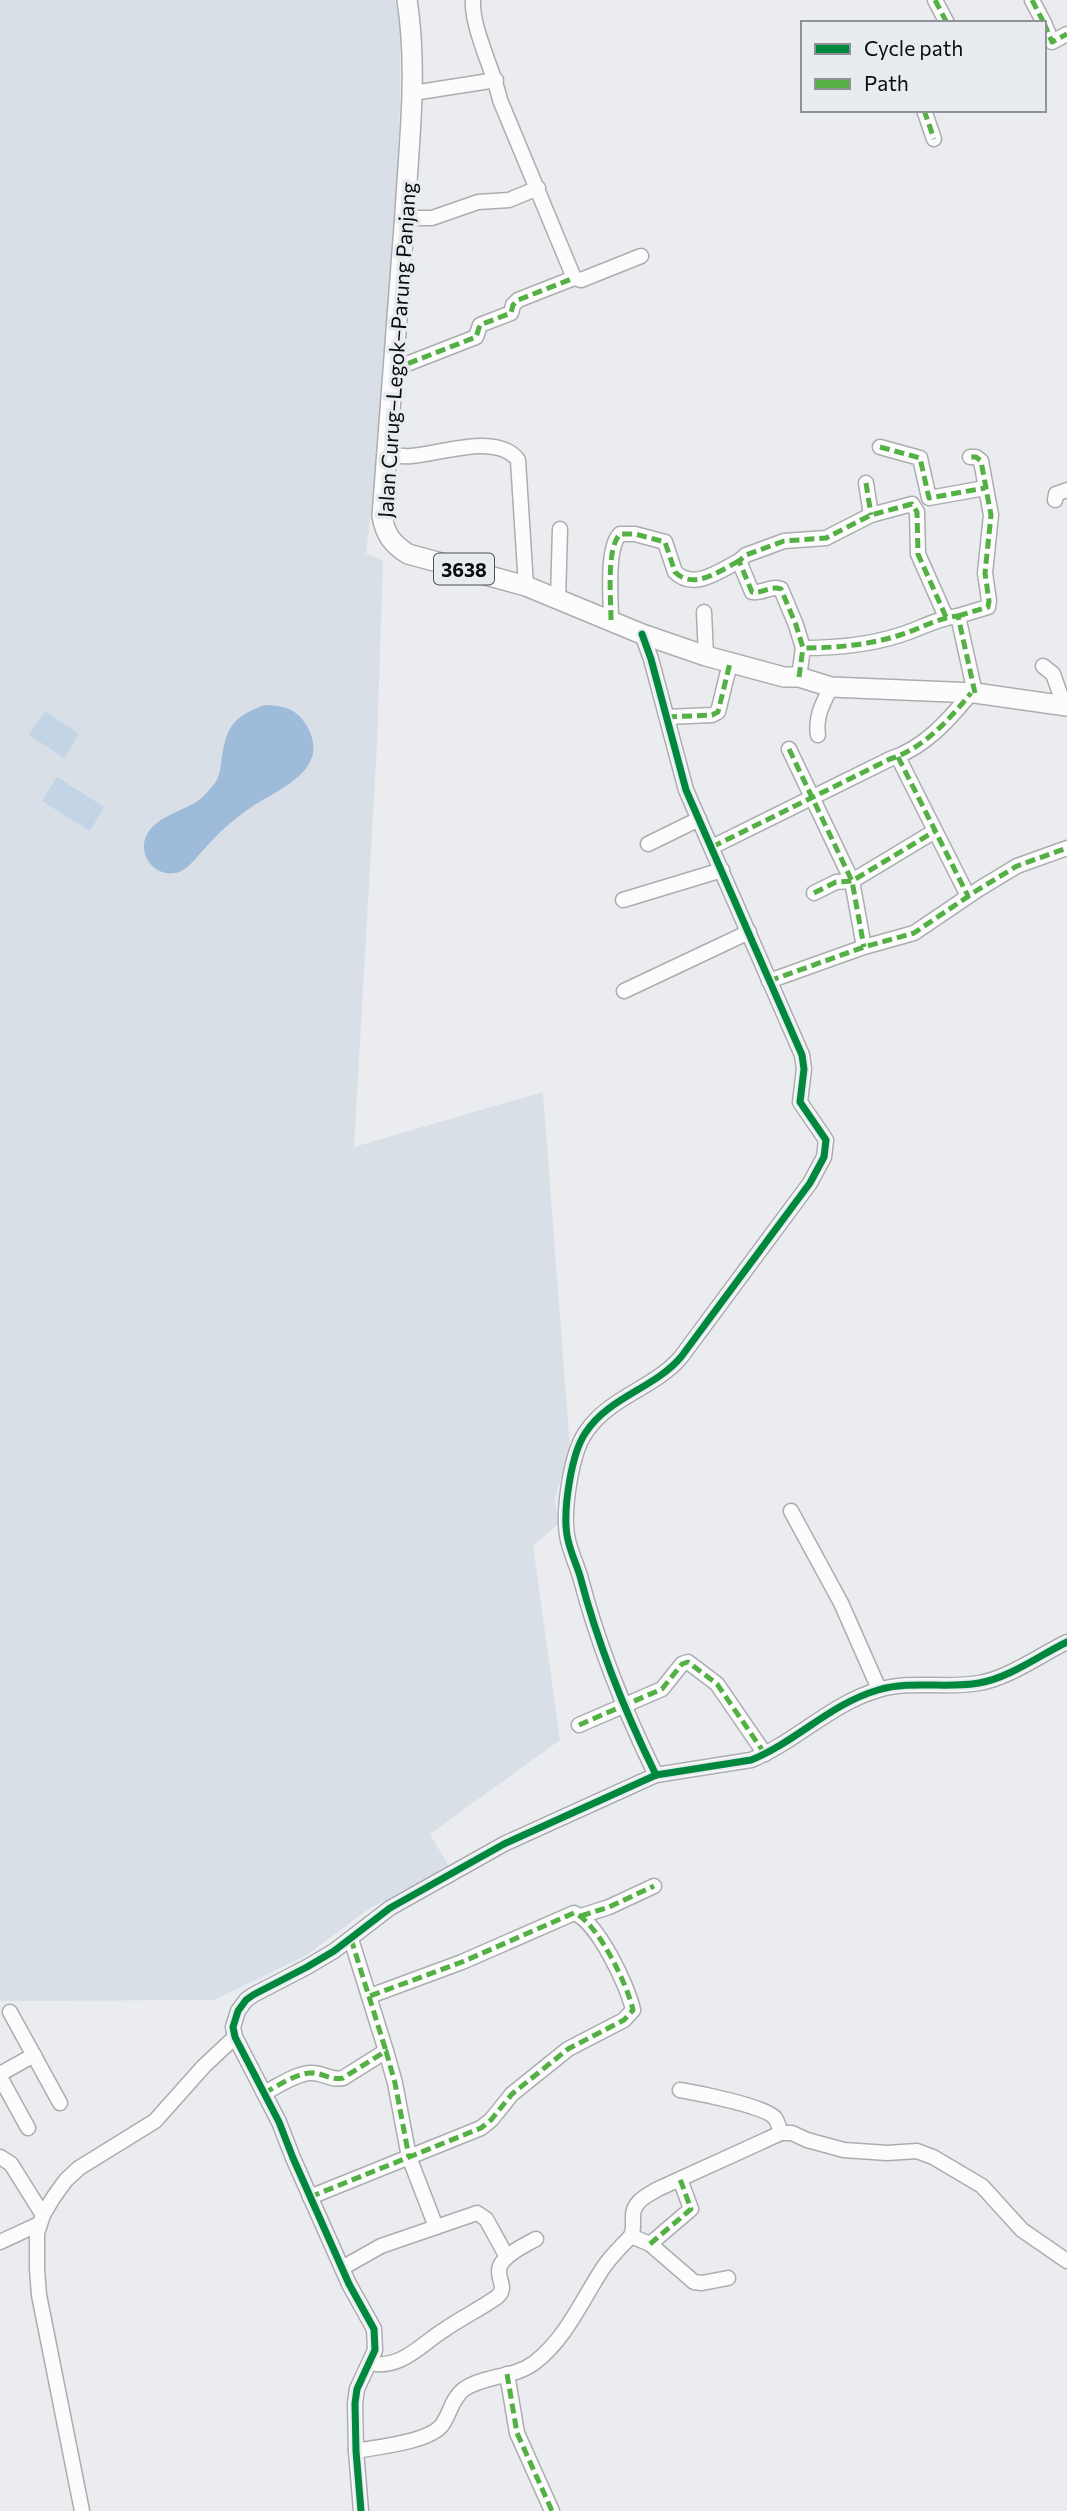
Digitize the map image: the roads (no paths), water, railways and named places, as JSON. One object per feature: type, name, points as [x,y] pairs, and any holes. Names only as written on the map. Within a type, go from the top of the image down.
[{"type":"main road","name":"Jalan Curug–Legok–Parung Panjang","points":[[407,0],[413,34],[413,93],[382,516],[392,542],[408,554],[526,586],[642,634],[706,656],[784,677],[799,677],[831,687],[973,693],[1065,706]]},
{"type":"street","points":[[473,0],[472,8],[508,120],[574,278]]},
{"type":"street","points":[[935,0],[946,21]]},
{"type":"street","points":[[1032,0],[1043,21]]},
{"type":"street","points":[[1048,44],[1067,34]]},
{"type":"street","points":[[413,93],[496,80]]},
{"type":"street","points":[[925,112],[934,139]]},
{"type":"street","points":[[404,218],[432,218],[478,202],[509,200],[538,188]]},
{"type":"street","points":[[394,369],[476,337],[480,325],[511,313],[518,300],[574,278],[581,280],[640,256]]},
{"type":"street","points":[[388,454],[408,456],[485,445],[500,447],[515,455],[518,460],[526,586]]},
{"type":"street","points":[[880,447],[920,458],[929,498],[985,488]]},
{"type":"street","points":[[803,648],[834,648],[899,636],[988,607],[985,573],[991,515],[981,461],[970,457]]},
{"type":"street","points":[[866,483],[871,515]]},
{"type":"street","points":[[1055,500],[1056,494],[1067,490]]},
{"type":"street","points":[[611,620],[614,545],[620,534],[635,534],[665,542],[676,572],[687,579],[711,577],[746,555],[784,541],[826,538],[871,515],[906,505],[914,506],[917,512],[918,554],[952,617],[973,693],[947,722],[911,751],[712,847]]},
{"type":"street","points":[[558,600],[560,528]]},
{"type":"street","points":[[738,561],[752,592],[776,587],[781,590],[803,648],[799,677]]},
{"type":"street","points":[[704,612],[706,656]]},
{"type":"street","points":[[642,634],[684,782],[802,1055],[804,1069],[800,1102],[826,1140],[824,1157],[810,1182],[673,1366],[597,1418],[584,1434],[575,1455],[566,1510],[567,1536],[590,1616],[623,1705],[656,1775]]},
{"type":"street","points":[[667,717],[712,715],[718,712],[730,663]]},
{"type":"street","points":[[1044,666],[1053,674],[1065,706]]},
{"type":"street","points":[[818,735],[820,710],[831,687]]},
{"type":"street","points":[[789,749],[852,881],[864,947]]},
{"type":"street","points":[[898,757],[968,896]]},
{"type":"street","points":[[648,844],[699,820]]},
{"type":"street","points":[[814,893],[835,882],[852,881],[934,831]]},
{"type":"street","points":[[769,981],[864,947],[914,933],[1017,866],[1067,848]]},
{"type":"street","points":[[623,900],[722,870]]},
{"type":"street","points":[[624,991],[748,932]]},
{"type":"street","points":[[791,1511],[841,1603],[879,1689]]},
{"type":"street","points":[[361,2511],[356,2451],[356,2396],[376,2344],[374,2329],[359,2306],[279,2122],[234,2037],[235,2019],[246,2000],[307,1968],[351,1939],[390,1908],[504,1844],[656,1775],[733,1764],[765,1754],[844,1704],[879,1689],[910,1683],[982,1683],[1009,1673],[1067,1642]]},
{"type":"street","points":[[579,1725],[662,1689],[682,1664],[688,1662],[716,1685],[765,1754]]},
{"type":"street","points":[[581,1916],[609,1907],[654,1886]]},
{"type":"street","points":[[310,2197],[481,2128],[512,2094],[568,2049],[624,2020],[632,2013],[629,1993],[621,1973],[592,1928],[581,1916],[571,1913],[461,1962],[370,1996]]},
{"type":"street","points":[[351,1939],[396,2083],[409,2157],[436,2227]]},
{"type":"street","points":[[10,2012],[60,2103]]},
{"type":"street","points":[[0,2242],[41,2219],[66,2180],[95,2157],[155,2121],[234,2037]]},
{"type":"street","points":[[264,2093],[307,2073],[335,2080],[343,2078],[386,2051]]},
{"type":"street","points":[[28,2128],[0,2075],[34,2055]]},
{"type":"street","points":[[680,2090],[766,2112],[775,2118],[781,2133]]},
{"type":"street","points":[[356,2451],[424,2437],[442,2424],[461,2392],[472,2385],[535,2362],[575,2315],[611,2256],[631,2236],[634,2230],[634,2209],[640,2200],[781,2133],[792,2133],[813,2142],[845,2150],[917,2151],[933,2157],[982,2186],[1022,2230],[1067,2261]]},
{"type":"street","points":[[0,2157],[11,2164],[41,2219],[37,2269],[39,2295],[82,2511]]},
{"type":"street","points":[[650,2244],[691,2209],[680,2179]]},
{"type":"street","points":[[342,2268],[381,2246],[472,2214],[481,2214],[486,2218],[507,2257]]},
{"type":"street","points":[[631,2236],[650,2244],[694,2282],[728,2278]]},
{"type":"street","points":[[370,2363],[378,2365],[408,2356],[438,2333],[497,2297],[502,2293],[503,2287],[500,2266],[507,2257],[536,2239]]},
{"type":"street","points":[[507,2374],[517,2432],[552,2511]]}]
